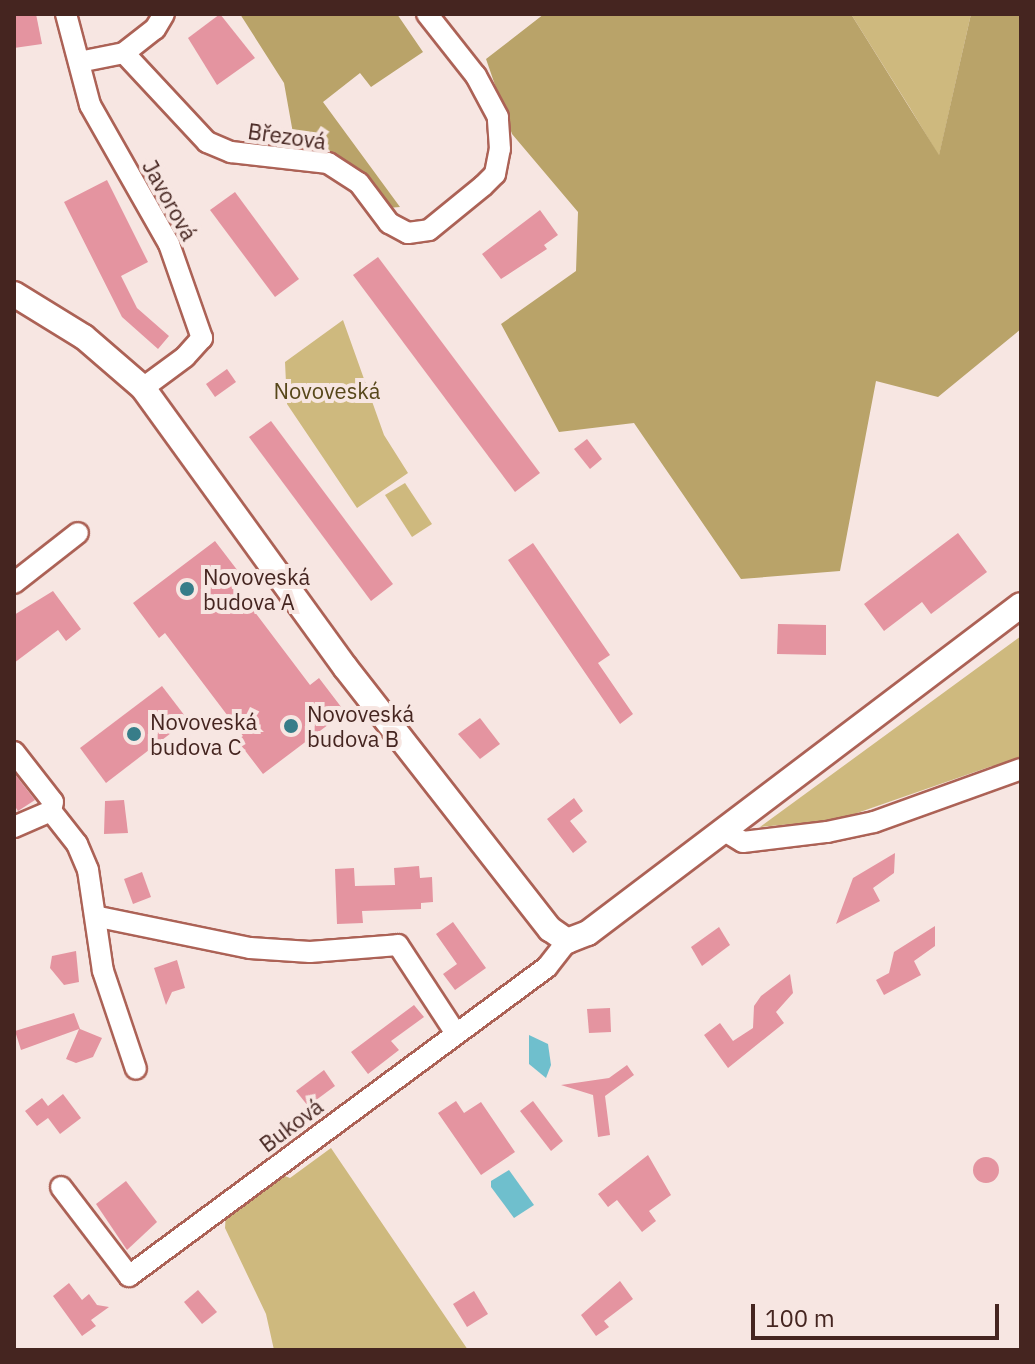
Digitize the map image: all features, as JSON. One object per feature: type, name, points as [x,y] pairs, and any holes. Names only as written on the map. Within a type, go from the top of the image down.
[{"type":"street","name":"Javorová","points":[[66,14],[90,105],[169,244],[202,338],[143,388]]},
{"type":"street","points":[[79,62],[124,53],[155,29],[164,14]]},
{"type":"street","name":"Březová","points":[[124,53],[207,142],[231,152],[328,163],[359,183],[389,223],[408,233],[429,230],[483,186],[495,174],[500,149],[498,117],[476,76],[427,14]]},
{"type":"street","points":[[14,294],[84,337],[143,388],[345,667],[540,916],[567,941],[588,933],[1021,605]]},
{"type":"street","points":[[14,583],[78,533]]},
{"type":"street","points":[[14,752],[53,802],[51,811]]},
{"type":"street","points":[[723,830],[743,842],[839,829],[1021,769]]},
{"type":"street","points":[[14,827],[51,811]]},
{"type":"street","points":[[51,811],[77,844],[99,917],[110,1000],[136,1069]]},
{"type":"street","points":[[99,917],[250,948],[310,952],[398,945],[455,1032]]},
{"type":"street","name":"Buková","points":[[61,1187],[129,1276],[552,963],[567,941]]},
{"type":"green space","points":[[851,14],[971,14],[939,156],[910,108]]},
{"type":"green space","name":"Novoveská","points":[[343,320],[384,435],[408,473],[357,508],[287,404],[285,362]]},
{"type":"green space","points":[[405,483],[432,524],[412,537],[385,495]]},
{"type":"green space","points":[[1021,636],[1021,782],[1004,785],[992,766],[837,820],[760,827]]},
{"type":"green space","points":[[331,1148],[468,1350],[274,1350],[266,1314],[225,1228],[226,1212],[277,1173],[290,1178]]},
{"type":"shaded area","points":[[240,14],[397,14],[423,52],[371,87],[360,73],[323,102],[400,207],[387,208],[296,150],[284,83]]},
{"type":"shaded area","points":[[544,14],[851,14],[939,155],[971,14],[1021,14],[1021,329],[938,397],[876,381],[840,571],[741,579],[634,423],[559,432],[501,324],[576,271],[578,212],[512,134],[486,59]]},
{"type":"water","points":[[529,1035],[548,1044],[551,1065],[546,1078],[529,1064]]},
{"type":"water","points":[[509,1170],[534,1205],[514,1218],[491,1187],[491,1181]]},
{"type":"building","points":[[14,14],[36,14],[42,44],[14,48]]},
{"type":"building","points":[[220,14],[255,58],[217,85],[188,38]]},
{"type":"building","points":[[107,180],[148,262],[121,276],[137,308],[169,336],[158,349],[122,317],[64,202]]},
{"type":"building","points":[[235,192],[299,279],[275,297],[210,210]]},
{"type":"building","points":[[540,210],[558,235],[544,245],[547,249],[501,279],[482,254]]},
{"type":"building","points":[[378,257],[540,473],[515,492],[353,275]]},
{"type":"building","points":[[227,369],[236,382],[215,397],[206,384]]},
{"type":"building","points":[[271,421],[393,584],[371,601],[249,437]]},
{"type":"building","points":[[587,439],[602,459],[590,469],[574,449]]},
{"type":"building","points":[[958,533],[987,572],[931,614],[922,602],[884,631],[864,604]]},
{"type":"building","points":[[215,541],[241,575],[232,582],[310,685],[319,678],[345,712],[263,774],[237,740],[243,736],[165,633],[159,638],[133,603]]},
{"type":"building","points":[[533,543],[610,655],[598,663],[633,714],[620,724],[508,560]]},
{"type":"building","points":[[53,591],[81,629],[66,641],[58,630],[14,663],[14,615]]},
{"type":"building","points":[[778,624],[826,625],[826,655],[777,654]]},
{"type":"building","name":"Novoveská budova C","points":[[162,686],[188,720],[106,783],[80,748]]},
{"type":"building","points":[[480,718],[500,744],[480,759],[458,734]]},
{"type":"building","points":[[14,773],[35,800],[18,811],[14,805]]},
{"type":"building","points":[[574,798],[583,811],[570,821],[587,842],[573,853],[547,819]]},
{"type":"building","points":[[124,800],[128,833],[104,834],[105,801]]},
{"type":"building","points":[[895,853],[894,873],[873,888],[880,901],[836,924],[853,878]]},
{"type":"building","points":[[419,866],[420,878],[432,877],[433,902],[421,903],[421,909],[362,911],[363,923],[337,924],[335,869],[354,868],[355,886],[395,885],[394,868]]},
{"type":"building","points":[[142,872],[151,897],[133,904],[124,879]]},
{"type":"building","points":[[453,922],[486,968],[455,990],[443,974],[457,964],[436,934]]},
{"type":"building","points":[[935,926],[935,946],[914,961],[921,975],[884,995],[876,980],[889,973],[894,952]]},
{"type":"building","points":[[719,927],[730,945],[702,966],[691,947]]},
{"type":"building","points":[[76,951],[79,982],[64,985],[50,968],[52,956]]},
{"type":"building","points":[[177,960],[185,988],[172,992],[166,1005],[154,968]]},
{"type":"building","points":[[790,974],[793,993],[776,1012],[784,1023],[728,1068],[704,1035],[720,1023],[733,1041],[753,1028],[754,1006],[761,996]]},
{"type":"building","points":[[414,1005],[424,1017],[391,1041],[399,1050],[368,1074],[351,1052]]},
{"type":"building","points":[[610,1008],[611,1032],[589,1033],[587,1009]]},
{"type":"building","points":[[74,1013],[80,1029],[102,1038],[93,1057],[76,1063],[66,1059],[79,1029],[21,1050],[15,1031]]},
{"type":"building","points":[[627,1065],[634,1075],[605,1096],[610,1135],[598,1137],[593,1095],[561,1085],[609,1078]]},
{"type":"building","points":[[324,1070],[335,1086],[308,1106],[296,1091]]},
{"type":"building","points":[[63,1094],[81,1118],[60,1134],[48,1118],[37,1126],[25,1111],[42,1098],[48,1106]]},
{"type":"building","points":[[456,1101],[464,1113],[481,1102],[515,1152],[481,1175],[438,1113]]},
{"type":"building","points":[[533,1101],[563,1141],[551,1151],[520,1111]]},
{"type":"building","points":[[648,1155],[671,1195],[649,1211],[656,1221],[642,1232],[617,1200],[608,1207],[598,1194]]},
{"type":"building","points":[[986,1157],[995,1161],[999,1170],[995,1179],[986,1183],[977,1179],[973,1170],[977,1161]]},
{"type":"building","points":[[126,1181],[157,1222],[127,1250],[96,1204]]},
{"type":"building","points":[[620,1281],[633,1299],[604,1321],[609,1327],[596,1336],[581,1315]]},
{"type":"building","points":[[69,1283],[82,1300],[89,1294],[97,1305],[109,1307],[91,1320],[96,1326],[82,1336],[53,1296]]},
{"type":"building","points":[[198,1290],[217,1312],[202,1324],[184,1302]]},
{"type":"building","points":[[474,1291],[488,1314],[467,1327],[453,1304]]},
{"type":"place","name":"Novoveská budova A","points":[[187,589]]},
{"type":"place","name":"Novoveská budova B","points":[[291,726]]},
{"type":"place","name":"Novoveská budova C","points":[[134,734]]}]
